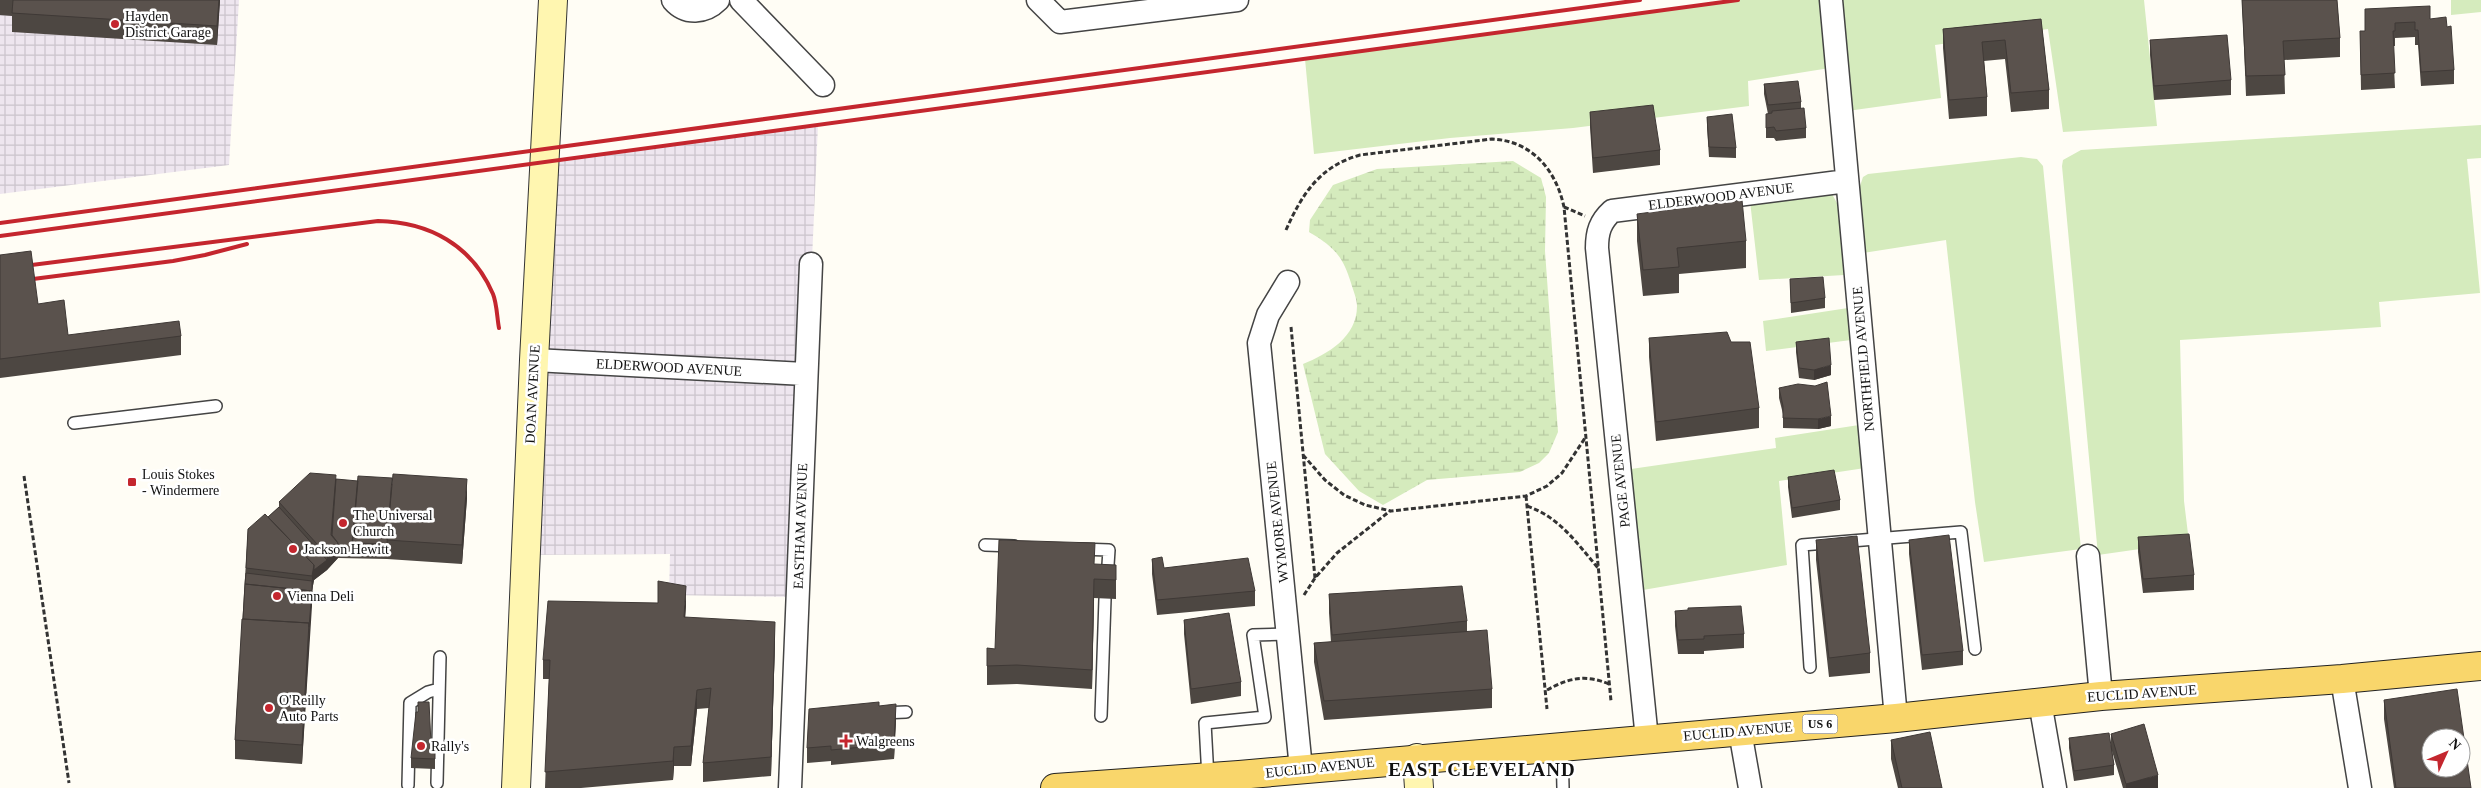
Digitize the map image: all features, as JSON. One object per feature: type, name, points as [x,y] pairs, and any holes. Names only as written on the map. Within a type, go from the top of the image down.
[{"type":"main road","name":"EUCLID AVENUE","points":[[1055,788],[1208,778],[1239,782],[1302,769],[1417,758],[1896,718],[2101,696],[2342,679],[2481,666]]},
{"type":"street","name":"DOAN AVENUE","points":[[516,788],[534,360],[553,0]]},
{"type":"street","points":[[672,0],[685,9],[694,11],[703,10],[718,0]]},
{"type":"street","points":[[741,0],[823,85]]},
{"type":"street","points":[[1038,0],[1060,22],[1237,0]]},
{"type":"street","name":"NORTHFIELD AVENUE","points":[[1831,0],[1896,718]]},
{"type":"street","name":"ELDERWOOD AVENUE","points":[[1593,220],[1612,211],[1846,181]]},
{"type":"street","name":"PAGE AVENUE","points":[[1593,220],[1647,739]]},
{"type":"street","name":"EASTHAM AVENUE","points":[[790,788],[800,718],[805,374],[811,264]]},
{"type":"street","name":"WYMORE AVENUE","points":[[1288,282],[1268,315],[1259,342],[1302,769]]},
{"type":"street","name":"ELDERWOOD AVENUE","points":[[534,360],[805,374]]},
{"type":"street","points":[[2088,556],[2101,696]]},
{"type":"street","points":[[2342,679],[2360,788]]},
{"type":"street","points":[[2040,702],[2055,788]]},
{"type":"street","points":[[1740,731],[1750,788]]},
{"type":"street","points":[[1417,758],[1419,788]]},
{"type":"lane","points":[[74,423],[216,406]]},
{"type":"lane","points":[[1810,667],[1802,545],[1961,532],[1975,649]]},
{"type":"lane","points":[[985,545],[1023,547]]},
{"type":"lane","points":[[1071,548],[1109,550],[1106,584]]},
{"type":"lane","points":[[1101,716],[1105,598]]},
{"type":"lane","points":[[1208,778],[1206,723],[1265,717],[1253,635],[1288,634]]},
{"type":"lane","points":[[437,783],[440,656]]},
{"type":"lane","points":[[408,785],[410,703],[428,692],[439,689]]},
{"type":"lane","points":[[867,714],[906,712]]},
{"type":"lane","points":[[1562,746],[1563,788]]},
{"type":"path","points":[[1286,230],[1298,204],[1318,177],[1345,160],[1360,155],[1492,139],[1517,143],[1542,160],[1555,180],[1564,207],[1611,701]]},
{"type":"path","points":[[1564,207],[1593,220]]},
{"type":"path","points":[[1291,327],[1315,578]]},
{"type":"path","points":[[1303,455],[1326,480],[1344,495],[1366,506],[1391,511],[1526,496],[1547,486],[1562,473],[1586,437]]},
{"type":"path","points":[[24,476],[69,783]]},
{"type":"path","points":[[1526,496],[1547,709]]},
{"type":"path","points":[[1526,506],[1547,514],[1561,525],[1598,568]]},
{"type":"path","points":[[1300,602],[1315,578],[1345,545],[1391,511]]},
{"type":"path","points":[[1546,690],[1569,680],[1582,677],[1609,684]]},
{"type":"shaded area","points":[[0,0],[239,0],[229,165],[0,194]]},
{"type":"shaded area","points":[[818,125],[797,597],[669,595],[670,554],[525,555],[544,163]]},
{"type":"green space","points":[[1738,0],[2144,0],[2157,126],[2063,132],[2048,29],[1935,45],[1941,98],[1840,112],[1836,67],[1748,81],[1749,106],[1573,128],[1450,138],[1314,154],[1305,59]]},
{"type":"green space","points":[[2451,0],[2481,0],[2481,12],[2451,15]]},
{"type":"green space","points":[[2481,125],[2481,158],[2467,159],[2480,293],[2379,302],[2381,327],[2180,340],[2184,501],[2189,542],[2098,555],[2062,166],[2063,160],[2081,150]]},
{"type":"green space","points":[[2021,157],[2037,159],[2043,166],[2081,549],[1984,562],[1975,502],[1946,240],[1863,253],[1859,189],[1863,177],[1868,174]]},
{"type":"green space","points":[[1513,161],[1541,178],[1546,197],[1545,251],[1558,432],[1549,453],[1539,463],[1520,472],[1427,480],[1383,505],[1359,491],[1325,454],[1303,364],[1322,355],[1347,335],[1356,317],[1357,306],[1355,294],[1341,259],[1331,247],[1309,232],[1310,220],[1333,185],[1377,169]]},
{"type":"green space","points":[[1832,194],[1838,205],[1844,275],[1759,280],[1750,201]]},
{"type":"green space","points":[[1848,308],[1851,340],[1766,351],[1763,321]]},
{"type":"green space","points":[[1859,425],[1865,468],[1779,481],[1787,565],[1643,590],[1631,469],[1776,448],[1775,438]]},
{"type":"building","points":[[13,0],[219,0],[217,26],[12,13]]},
{"type":"building","points":[[2242,0],[2337,0],[2340,38],[2283,41],[2285,75],[2246,76]]},
{"type":"building","points":[[2430,6],[2430,19],[2446,17],[2447,27],[2451,26],[2454,70],[2421,72],[2418,30],[2415,30],[2415,22],[2395,23],[2395,31],[2393,31],[2395,73],[2361,75],[2360,31],[2365,31],[2365,9]]},
{"type":"building","points":[[2041,19],[2049,90],[2011,93],[2005,40],[1982,42],[1987,97],[1949,100],[1943,29]]},
{"type":"building","points":[[2227,35],[2231,80],[2154,86],[2150,40]]},
{"type":"building","points":[[1798,81],[1801,102],[1768,105],[1764,84]]},
{"type":"building","points":[[1653,105],[1660,150],[1593,158],[1590,112]]},
{"type":"building","points":[[1804,108],[1806,128],[1776,131],[1774,127],[1766,128],[1766,114],[1772,113],[1772,111]]},
{"type":"building","points":[[1732,114],[1736,148],[1709,147],[1707,117]]},
{"type":"building","points":[[1742,200],[1746,241],[1677,248],[1679,267],[1643,270],[1637,214]]},
{"type":"building","points":[[31,251],[38,304],[64,300],[68,335],[179,321],[181,336],[0,359],[0,255]]},
{"type":"building","points":[[1823,277],[1825,298],[1791,303],[1790,279]]},
{"type":"building","points":[[1727,332],[1731,342],[1750,342],[1759,408],[1656,422],[1649,338]]},
{"type":"building","points":[[1829,338],[1831,365],[1814,370],[1799,368],[1796,342]]},
{"type":"building","points":[[1827,382],[1831,416],[1818,419],[1783,418],[1783,406],[1779,388],[1798,384],[1815,386]]},
{"type":"building","points":[[1834,470],[1840,500],[1792,508],[1788,477]]},
{"type":"building","points":[[310,473],[336,475],[331,535],[338,543],[327,555],[279,502]]},
{"type":"building","points":[[393,474],[467,479],[462,545],[387,540]]},
{"type":"building","points":[[358,476],[392,478],[387,544],[352,543]]},
{"type":"building","points":[[336,479],[358,481],[352,548],[338,548],[338,543],[332,535]]},
{"type":"building","points":[[279,507],[327,560],[314,570],[314,565],[268,517]]},
{"type":"building","points":[[265,514],[314,565],[312,576],[246,568],[248,529]]},
{"type":"building","points":[[2189,534],[2194,575],[2143,579],[2138,537]]},
{"type":"building","points":[[1949,535],[1963,651],[1922,655],[1909,540]]},
{"type":"building","points":[[1857,536],[1870,653],[1829,658],[1816,540]]},
{"type":"building","points":[[999,540],[1095,543],[1094,564],[1116,565],[1116,580],[1094,579],[1092,670],[1017,665],[987,666],[987,648],[995,649]]},
{"type":"building","points":[[1162,557],[1164,568],[1248,558],[1255,591],[1157,600],[1152,559]]},
{"type":"building","points":[[246,573],[312,581],[312,591],[245,584]]},
{"type":"building","points":[[658,581],[686,586],[684,617],[775,622],[771,757],[703,763],[711,688],[697,690],[691,746],[674,747],[673,761],[545,772],[550,660],[543,660],[548,601],[658,603]]},
{"type":"building","points":[[245,584],[312,591],[309,627],[309,623],[243,619]]},
{"type":"building","points":[[1462,586],[1467,621],[1332,635],[1329,594]]},
{"type":"building","points":[[1741,606],[1744,634],[1704,636],[1704,639],[1678,640],[1675,611],[1688,610],[1688,608]]},
{"type":"building","points":[[1229,613],[1241,682],[1191,689],[1184,620]]},
{"type":"building","points":[[242,619],[309,623],[302,745],[235,740]]},
{"type":"building","points":[[1487,630],[1492,689],[1324,701],[1314,643]]},
{"type":"building","points":[[2457,689],[2463,728],[2421,728],[2421,778],[2470,778],[2471,788],[2396,788],[2384,700]]},
{"type":"building","points":[[418,702],[429,702],[431,744],[435,744],[435,759],[411,758]]},
{"type":"building","points":[[879,702],[879,706],[896,704],[894,744],[831,750],[831,746],[807,748],[809,709]]},
{"type":"building","points":[[2144,724],[2158,775],[2126,784],[2111,734]]},
{"type":"building","points":[[1930,732],[1942,788],[1902,788],[1891,740]]},
{"type":"building","points":[[2109,733],[2114,765],[2074,771],[2069,738]]},
{"type":"railway","points":[[0,223],[1640,0]]},
{"type":"railway","points":[[0,236],[1738,0]]},
{"type":"railway","points":[[0,269],[378,221],[397,222],[415,226],[447,240],[473,262],[493,294],[499,328]]},
{"type":"railway","points":[[33,279],[173,261],[247,244]]},
{"type":"place","name":"Hayden District Garage","points":[[115,24]]},
{"type":"place","name":"Louis Stokes - Windermere","points":[[132,482]]},
{"type":"place","name":"The Universal Church","points":[[343,523]]},
{"type":"place","name":"Jackson Hewitt","points":[[293,549]]},
{"type":"place","name":"Vienna Deli","points":[[277,596]]},
{"type":"place","name":"O'Reilly Auto Parts","points":[[269,708]]},
{"type":"place","name":"Walgreens","points":[[846,741]]},
{"type":"place","name":"Rally's","points":[[421,746]]},
{"type":"district","name":"EAST CLEVELAND","points":[[1482,769]]}]
